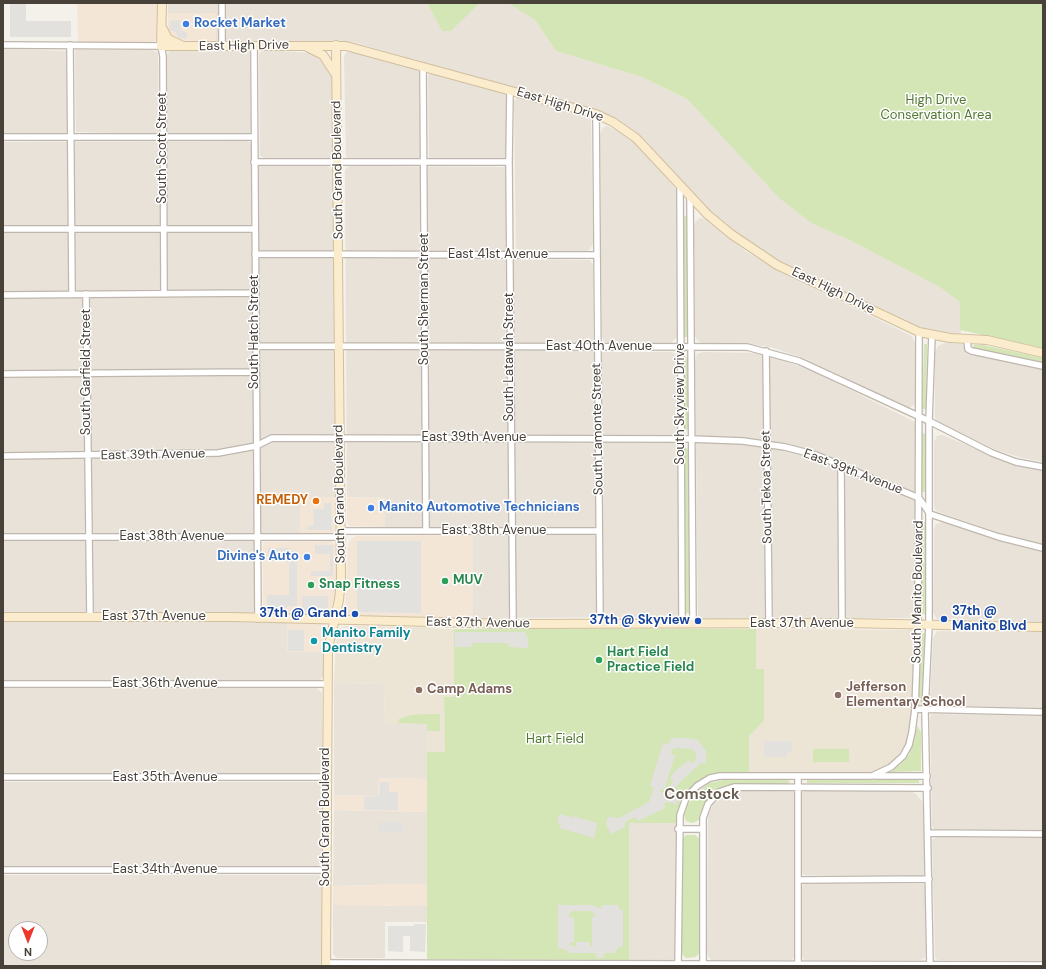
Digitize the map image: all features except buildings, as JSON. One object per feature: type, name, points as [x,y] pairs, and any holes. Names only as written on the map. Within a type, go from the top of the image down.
[{"type":"main road","name":"South Scott Street","points":[[161,46],[160,35],[162,27],[162,3]]},
{"type":"main road","points":[[162,27],[168,39],[185,46]]},
{"type":"main road","points":[[300,45],[314,49],[323,55],[337,76]]},
{"type":"main road","name":"East High Drive","points":[[161,46],[300,45],[355,47],[596,114],[613,122],[636,138],[690,196],[731,234],[777,265],[918,332],[932,335],[987,340],[1043,353]]},
{"type":"main road","name":"South Grand Boulevard","points":[[326,964],[328,649],[339,600],[341,578],[336,46]]},
{"type":"main road","name":"East 37th Avenue","points":[[3,617],[232,617],[258,619],[334,619],[513,624],[842,623],[1043,627]]},
{"type":"street","points":[[222,3],[222,46]]},
{"type":"street","points":[[3,45],[161,46]]},
{"type":"street","name":"South Garfield Street","points":[[70,45],[72,294]]},
{"type":"street","name":"South Hatch Street","points":[[254,45],[258,619]]},
{"type":"street","name":"South Scott Street","points":[[161,46],[164,294]]},
{"type":"street","name":"South Sherman Street","points":[[423,66],[426,531]]},
{"type":"street","name":"South Latawah Street","points":[[510,90],[510,346],[513,624]]},
{"type":"street","name":"South Lamonte Street","points":[[596,114],[600,624]]},
{"type":"street","points":[[3,137],[254,137]]},
{"type":"street","points":[[254,162],[509,162]]},
{"type":"street","name":"South Skyview Drive","points":[[680,185],[682,624]]},
{"type":"street","name":"South Skyview Drive","points":[[690,196],[693,624]]},
{"type":"street","points":[[3,229],[255,229]]},
{"type":"street","name":"East 41st Avenue","points":[[255,254],[597,255]]},
{"type":"street","points":[[3,295],[255,293]]},
{"type":"street","name":"South Garfield Street","points":[[86,294],[90,617]]},
{"type":"street","name":"South Manito Boulevard","points":[[678,964],[678,829],[680,814],[686,798],[697,786],[710,778],[730,775],[872,776],[891,767],[903,756],[912,732],[915,709],[918,624],[918,332]]},
{"type":"street","name":"South Manito Boulevard","points":[[930,965],[928,788],[925,710],[929,624],[929,421],[932,335]]},
{"type":"street","points":[[967,339],[968,349],[972,351],[1043,366]]},
{"type":"street","name":"East 40th Avenue","points":[[255,346],[748,347],[799,361],[929,421],[992,453],[1016,462],[1043,467]]},
{"type":"street","name":"South Tekoa Street","points":[[766,351],[769,623]]},
{"type":"street","points":[[3,374],[256,372]]},
{"type":"street","name":"East 39th Avenue","points":[[3,456],[218,453],[256,446],[272,438],[691,439],[767,444],[816,455],[841,464],[919,498],[930,514]]},
{"type":"street","points":[[841,464],[842,623]]},
{"type":"street","points":[[930,514],[1043,548]]},
{"type":"street","name":"East 38th Avenue","points":[[3,538],[257,538],[426,531],[599,532]]},
{"type":"street","name":"East 36th Avenue","points":[[3,684],[327,684]]},
{"type":"street","points":[[915,709],[1043,712]]},
{"type":"street","points":[[798,776],[798,965]]},
{"type":"street","points":[[872,776],[927,776]]},
{"type":"street","name":"East 35th Avenue","points":[[3,777],[326,777]]},
{"type":"street","points":[[703,965],[703,818],[708,804],[719,792],[728,788],[798,786],[928,788]]},
{"type":"street","points":[[678,829],[703,829]]},
{"type":"street","points":[[928,833],[1043,834]]},
{"type":"street","name":"East 34th Avenue","points":[[3,870],[326,870]]},
{"type":"street","points":[[798,880],[929,879]]},
{"type":"street","points":[[326,964],[1043,965]]},
{"type":"shaded area","points":[[10,3],[26,3],[26,21],[71,21],[71,37],[10,37]]},
{"type":"shaded area","points":[[77,3],[157,3],[158,38],[154,42],[78,42]]},
{"type":"shaded area","points":[[168,3],[427,3],[442,31],[451,31],[480,3],[508,3],[535,20],[556,51],[642,77],[687,99],[779,198],[811,223],[849,240],[938,286],[961,303],[961,333],[958,335],[947,334],[910,325],[777,261],[732,231],[693,195],[647,142],[634,131],[608,115],[352,42],[216,42],[216,13],[168,13]]},
{"type":"shaded area","points":[[168,13],[216,13],[216,42],[177,40],[171,37],[168,29]]},
{"type":"shaded area","points":[[180,20],[181,30],[187,33],[187,39],[179,38],[176,33],[170,30],[170,21]]},
{"type":"shaded area","points":[[3,49],[66,51],[68,130],[66,133],[3,134]]},
{"type":"shaded area","points":[[76,50],[151,50],[158,52],[159,132],[156,134],[76,132]]},
{"type":"shaded area","points":[[262,50],[310,53],[321,57],[332,72],[332,158],[264,158],[260,156],[259,54]]},
{"type":"shaded area","points":[[170,51],[250,52],[251,132],[248,134],[169,133],[167,131],[167,54]]},
{"type":"shaded area","points":[[347,52],[359,53],[419,70],[421,155],[419,158],[350,159],[346,157],[344,56]]},
{"type":"shaded area","points":[[430,73],[506,94],[505,159],[432,159],[429,157],[428,77]]},
{"type":"shaded area","points":[[517,97],[586,116],[591,120],[593,244],[588,251],[519,251],[516,249],[514,102]]},
{"type":"shaded area","points":[[607,126],[622,133],[637,144],[676,189],[678,336],[671,343],[608,343],[604,341],[602,336],[600,134],[603,128]]},
{"type":"shaded area","points":[[248,141],[251,144],[252,166],[328,166],[333,170],[336,497],[300,497],[300,534],[255,534],[255,609],[252,615],[3,614],[3,142]]},
{"type":"shaded area","points":[[349,166],[505,167],[507,170],[507,259],[590,260],[593,265],[593,352],[672,352],[677,356],[679,612],[676,617],[473,618],[473,527],[385,527],[385,498],[347,497],[345,170]]},
{"type":"shaded area","points":[[700,218],[706,219],[745,251],[780,272],[912,336],[917,348],[916,404],[908,408],[804,358],[770,347],[748,344],[702,343],[698,341],[695,336],[694,225]]},
{"type":"shaded area","points":[[945,343],[963,344],[968,352],[974,355],[1043,369],[1043,462],[1019,457],[994,449],[937,421],[935,417],[935,353],[938,346]]},
{"type":"shaded area","points":[[703,352],[753,353],[780,359],[814,372],[915,422],[915,614],[912,618],[704,619],[698,615],[695,360],[697,354]]},
{"type":"shaded area","points":[[943,435],[1005,462],[1043,471],[1043,544],[1003,534],[936,511],[934,507],[934,442],[937,436]]},
{"type":"shaded area","points":[[300,497],[336,497],[335,531],[332,534],[300,534]]},
{"type":"shaded area","points":[[347,497],[385,498],[385,527],[350,526],[347,522]]},
{"type":"shaded area","points":[[324,503],[331,503],[332,530],[307,530],[307,526],[314,525],[313,509],[324,509]]},
{"type":"shaded area","points":[[942,522],[1007,543],[1043,552],[1043,622],[937,619],[933,613],[934,530],[936,524]]},
{"type":"shaded area","points":[[473,535],[473,618],[351,617],[345,613],[348,549],[349,542],[352,538],[357,536]]},
{"type":"shaded area","points":[[331,541],[336,545],[336,582],[334,600],[330,614],[325,616],[265,615],[263,611],[263,543]]},
{"type":"shaded area","points":[[357,541],[421,541],[421,613],[357,612]]},
{"type":"shaded area","points":[[315,545],[333,545],[333,576],[311,576],[311,571],[330,571],[330,554],[315,554]]},
{"type":"shaded area","points":[[268,548],[289,548],[289,551],[297,551],[297,606],[287,606],[286,612],[267,612],[267,595],[289,595],[289,562],[268,561]]},
{"type":"shaded area","points":[[302,596],[328,596],[328,612],[302,612]]},
{"type":"shaded area","points":[[3,622],[287,623],[287,652],[323,652],[323,676],[319,681],[3,681]]},
{"type":"shaded area","points":[[287,623],[322,624],[326,630],[323,652],[287,652]]},
{"type":"shaded area","name":"Camp Adams","points":[[344,626],[426,627],[454,629],[454,697],[444,697],[445,752],[427,752],[427,724],[385,725],[384,684],[334,683],[336,643],[339,629]]},
{"type":"shaded area","name":"Jefferson Elementary School","points":[[756,629],[911,630],[915,637],[911,724],[907,742],[894,761],[883,768],[868,773],[749,773],[749,736],[764,721],[764,670],[756,669]]},
{"type":"shaded area","points":[[288,630],[304,630],[304,651],[288,651]]},
{"type":"shaded area","points":[[937,631],[1043,632],[1043,708],[933,705],[930,701],[933,638]]},
{"type":"shaded area","points":[[455,632],[525,632],[526,637],[528,637],[528,648],[509,647],[508,643],[472,643],[471,647],[455,647]]},
{"type":"shaded area","points":[[334,683],[384,684],[385,724],[427,724],[427,779],[379,778],[378,796],[334,795]]},
{"type":"shaded area","points":[[3,688],[317,688],[322,693],[322,769],[318,774],[3,774]]},
{"type":"shaded area","points":[[932,714],[1043,716],[1043,830],[934,829],[932,826],[930,717]]},
{"type":"shaded area","points":[[671,738],[689,738],[698,740],[706,751],[706,764],[701,763],[677,785],[673,793],[679,799],[676,805],[670,802],[664,803],[665,808],[638,821],[635,817],[625,822],[625,827],[611,834],[606,824],[608,817],[619,818],[649,802],[654,788],[650,786],[663,743],[668,744]],"holes":[[[675,748],[692,749],[696,753],[696,760],[692,764],[689,760],[674,772],[670,778],[673,781],[665,793],[660,792],[660,790],[664,790],[675,755],[671,754],[671,751]]]},
{"type":"shaded area","points":[[764,741],[791,741],[792,752],[787,752],[787,757],[764,757]]},
{"type":"shaded area","points":[[379,778],[427,779],[427,812],[334,810],[334,795],[378,796]]},
{"type":"shaded area","points":[[3,782],[318,782],[322,786],[322,862],[317,867],[3,867]]},
{"type":"shaded area","points":[[380,782],[389,782],[389,792],[398,792],[398,810],[364,810],[364,797],[379,796]]},
{"type":"shaded area","points":[[740,790],[791,790],[795,792],[795,956],[792,960],[712,961],[707,955],[708,814],[712,806],[722,796]]},
{"type":"shaded area","points":[[806,790],[906,790],[915,793],[922,801],[924,808],[925,874],[922,876],[804,875],[802,873],[802,793]]},
{"type":"shaded area","points":[[334,810],[427,812],[427,884],[333,886]]},
{"type":"shaded area","points":[[560,814],[570,817],[571,820],[573,816],[597,823],[594,838],[560,828],[561,824],[557,823]]},
{"type":"shaded area","points":[[379,822],[402,822],[403,832],[379,832]]},
{"type":"shaded area","points":[[629,823],[677,823],[677,966],[629,966]]},
{"type":"shaded area","points":[[936,837],[1043,838],[1043,961],[938,960],[935,958],[932,840]]},
{"type":"shaded area","points":[[3,875],[319,875],[322,879],[321,964],[317,966],[3,966]]},
{"type":"shaded area","points":[[805,883],[923,884],[925,887],[925,958],[920,960],[804,960],[802,957],[802,887]]},
{"type":"shaded area","points":[[427,884],[427,906],[333,905],[333,886]]},
{"type":"shaded area","points":[[333,905],[427,906],[427,922],[385,922],[385,958],[337,958],[333,954]]},
{"type":"shaded area","points":[[558,905],[592,905],[601,909],[602,905],[618,905],[619,909],[623,910],[623,947],[619,947],[614,953],[604,953],[603,958],[597,958],[596,953],[571,953],[563,949],[558,949]],"holes":[[[573,911],[591,911],[596,916],[592,917],[592,945],[596,946],[590,946],[590,942],[576,942],[576,946],[570,946],[569,943],[574,942],[574,917],[569,917],[569,914]]]},
{"type":"shaded area","points":[[414,924],[426,924],[425,952],[410,951],[410,936],[403,936],[403,952],[388,951],[388,926],[414,926]]},
{"type":"green space","points":[[427,3],[480,3],[451,31],[442,31]]},
{"type":"green space","name":"High Drive Conservation Area","points":[[508,3],[1043,3],[1043,348],[960,330],[960,302],[938,286],[849,240],[811,223],[779,198],[687,99],[642,77],[556,51],[535,20]]},
{"type":"green space","points":[[683,216],[687,216],[688,337],[684,337]]},
{"type":"green space","points":[[924,344],[927,344],[926,409],[922,409]]},
{"type":"green space","points":[[974,345],[983,345],[1043,358],[1043,362],[973,348]]},
{"type":"green space","points":[[684,357],[688,357],[689,429],[685,430]]},
{"type":"green space","points":[[921,433],[926,434],[926,492],[922,492]]},
{"type":"green space","points":[[684,448],[689,449],[690,613],[686,613]]},
{"type":"green space","points":[[922,522],[926,522],[925,614],[921,614]]},
{"type":"green space","name":"Hart Field","points":[[454,629],[756,629],[756,669],[764,669],[764,721],[749,736],[749,773],[726,772],[710,775],[698,782],[688,792],[683,800],[678,812],[677,823],[629,823],[629,960],[427,959],[427,752],[445,752],[444,697],[454,697]]},
{"type":"green space","points":[[922,633],[925,633],[922,702],[918,702]]},
{"type":"green space","points":[[440,714],[440,731],[427,731],[427,724],[398,723],[399,719],[411,715]]},
{"type":"green space","points":[[917,726],[921,732],[921,771],[891,772],[909,755],[914,742]]},
{"type":"green space","points":[[813,749],[849,749],[849,762],[813,762]]},
{"type":"green space","points":[[728,779],[787,779],[790,782],[786,784],[738,784],[725,786],[715,791],[706,801],[699,820],[692,823],[686,821],[684,814],[694,794],[710,783]]},
{"type":"green space","points":[[807,780],[919,780],[919,783],[807,783]]},
{"type":"green space","points":[[686,835],[695,835],[700,839],[700,953],[695,957],[686,958],[681,953],[681,840]]},
{"type":"place","name":"Rocket Market","points":[[186,24]]},
{"type":"place","name":"REMEDY","points":[[316,501]]},
{"type":"place","name":"Manito Automotive Technicians","points":[[371,508]]},
{"type":"place","name":"Divine's Auto","points":[[307,557]]},
{"type":"place","name":"MUV","points":[[445,581]]},
{"type":"place","name":"Snap Fitness","points":[[311,585]]},
{"type":"place","name":"37th @ Grand","points":[[355,614]]},
{"type":"place","name":"37th @ Manito Blvd","points":[[944,619]]},
{"type":"place","name":"37th @ Skyview","points":[[698,621]]},
{"type":"place","name":"Manito Family Dentistry","points":[[314,641]]},
{"type":"place","name":"Hart Field Practice Field","points":[[599,660]]},
{"type":"place","name":"Camp Adams","points":[[419,690]]},
{"type":"place","name":"Jefferson Elementary School","points":[[838,695]]},
{"type":"district","name":"Comstock","points":[[702,795]]}]
